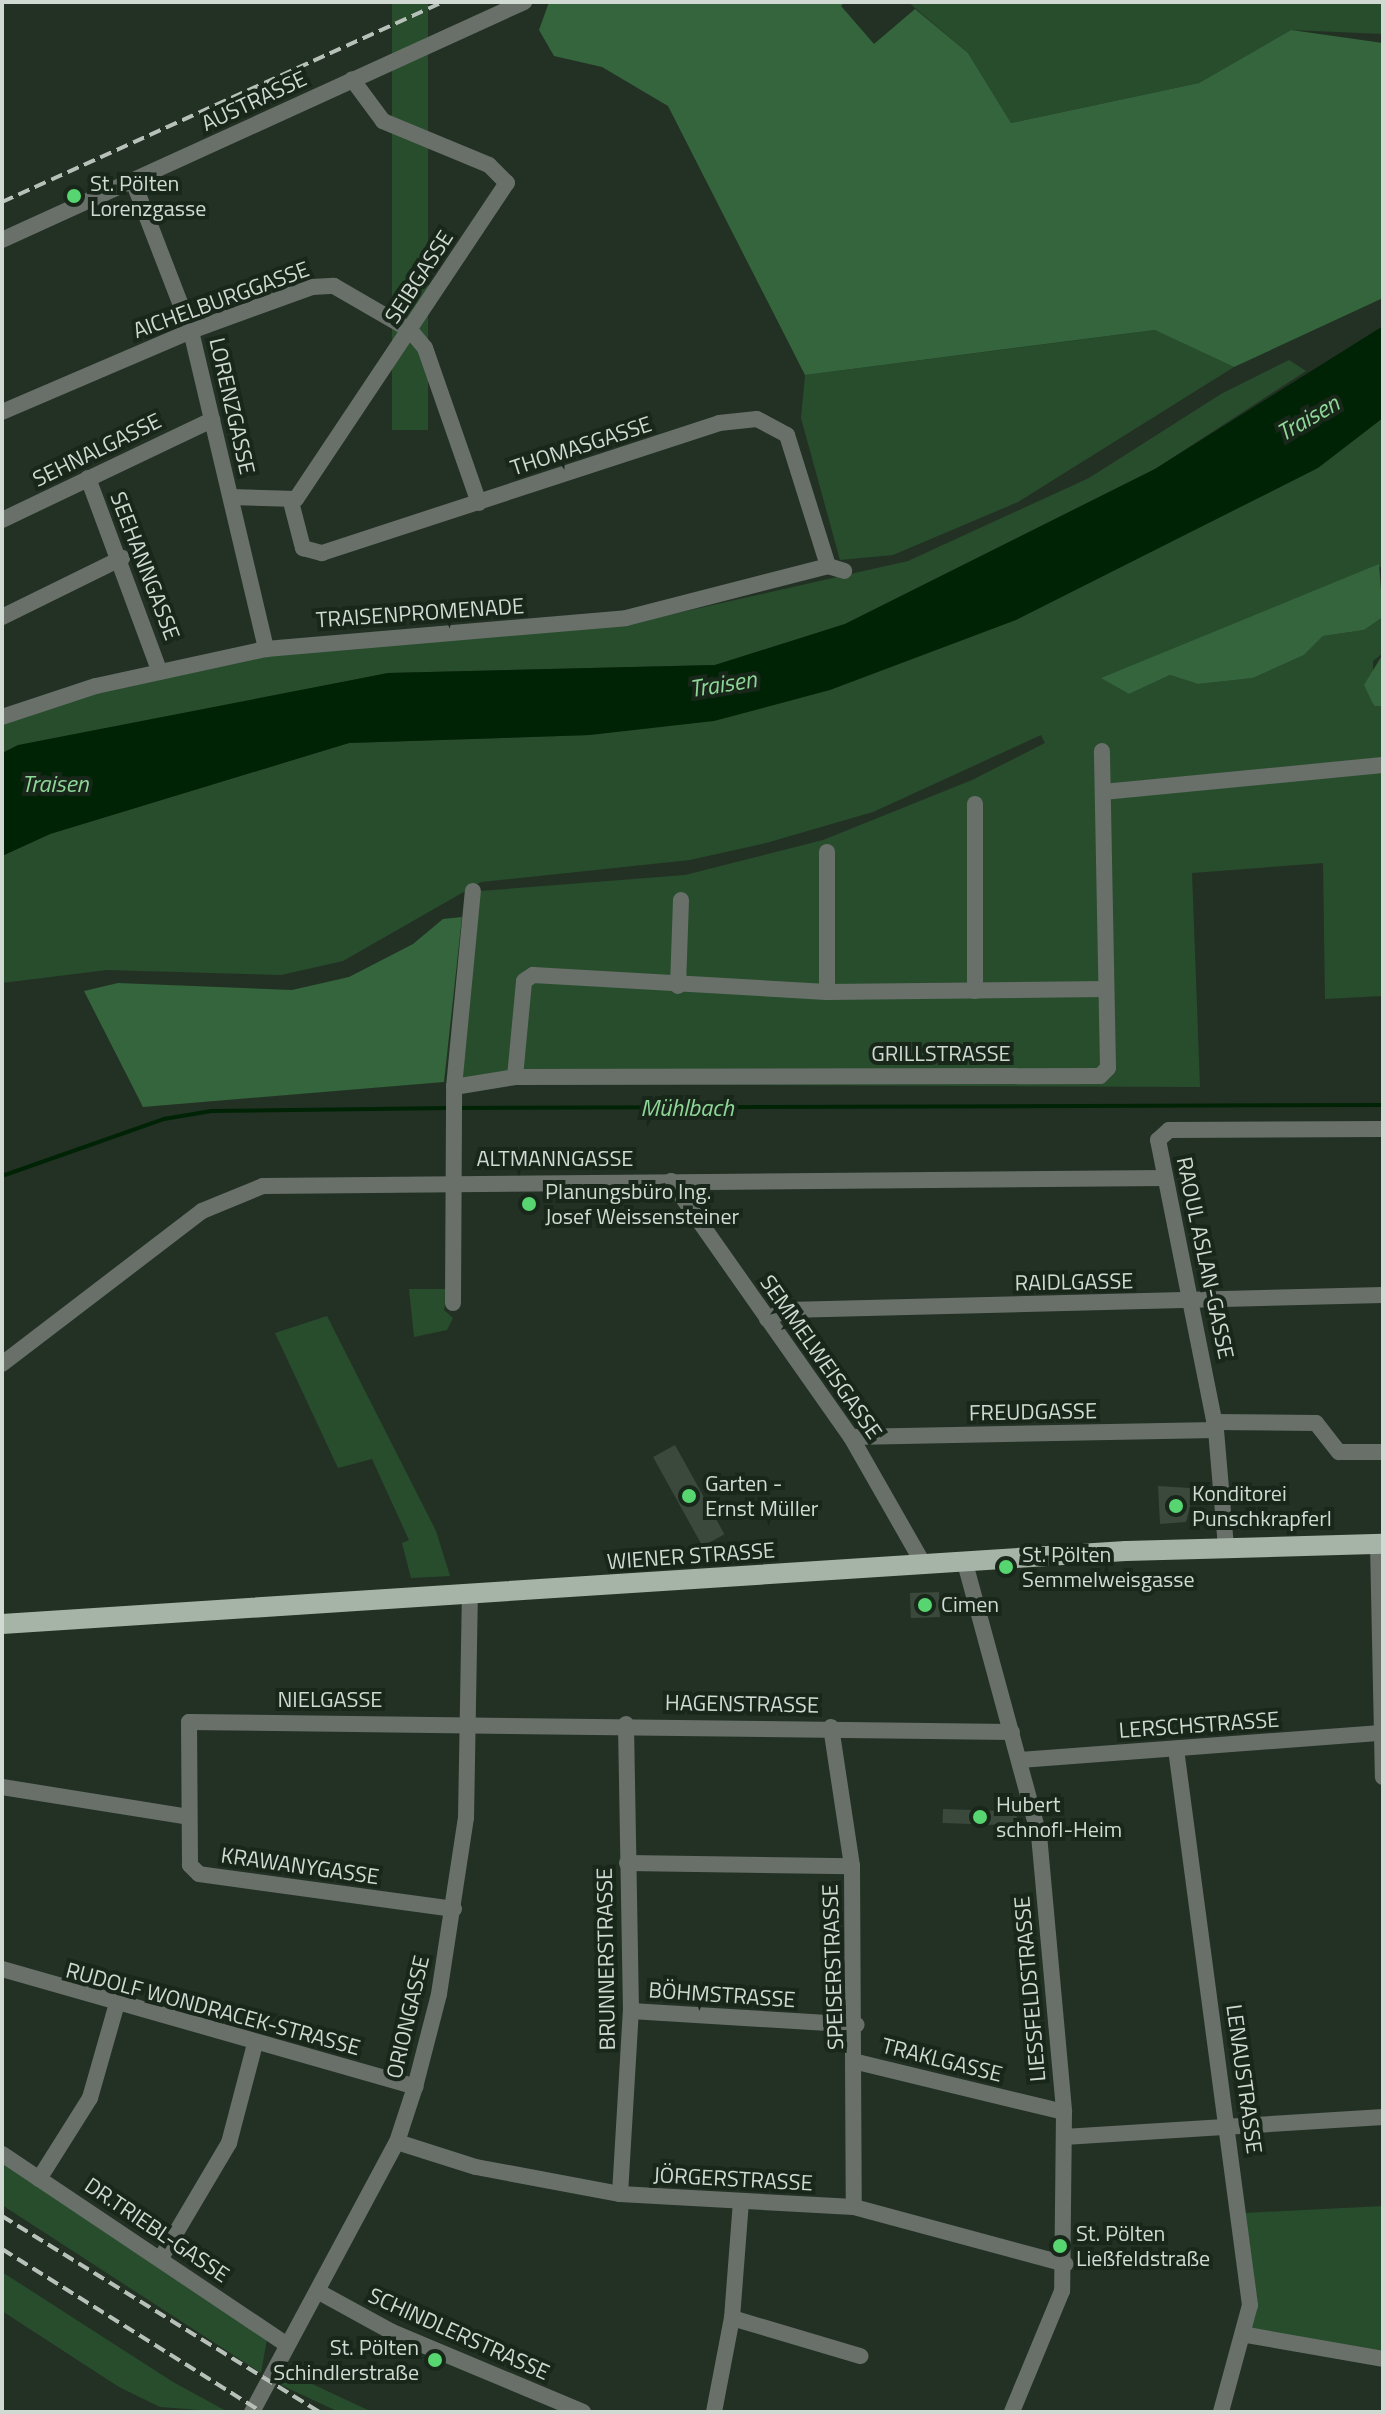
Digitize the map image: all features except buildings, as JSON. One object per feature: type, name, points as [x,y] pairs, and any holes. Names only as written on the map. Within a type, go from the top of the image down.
[{"type":"main road","name":"WIENER STRASSE","points":[[2,1624],[1226,1547],[1381,1544]]},
{"type":"street","name":"AUSTRASSE","points":[[2,240],[524,2]]},
{"type":"street","name":"SEIBGASSE","points":[[291,502],[507,183],[502,174],[383,121],[352,79]]},
{"type":"street","name":"LORENZGASSE","points":[[133,181],[191,331],[266,649]]},
{"type":"street","name":"AICHELBURGGASSE","points":[[2,412],[191,331],[323,285],[348,290],[410,330],[425,348],[479,503]]},
{"type":"street","name":"THOMASGASSE","points":[[291,502],[303,548],[312,554],[479,503],[719,423],[757,419],[787,435],[836,568]]},
{"type":"street","name":"SEHNALGASSE","points":[[2,520],[212,420]]},
{"type":"street","name":"SEEHANNGASSE","points":[[88,478],[122,558],[159,670]]},
{"type":"street","points":[[231,497],[291,502]]},
{"type":"street","points":[[2,617],[122,558]]},
{"type":"street","name":"TRAISENPROMENADE","points":[[2,717],[159,670],[266,649],[626,618],[836,568]]},
{"type":"street","name":"GRILLSTRASSE","points":[[454,1087],[515,1077],[1100,1076],[1108,1068],[1102,751]]},
{"type":"street","points":[[1103,792],[1383,765]]},
{"type":"street","points":[[975,804],[975,991]]},
{"type":"street","points":[[827,852],[827,992]]},
{"type":"street","points":[[453,1303],[454,1087],[473,891]]},
{"type":"street","points":[[678,986],[681,900]]},
{"type":"street","points":[[515,1077],[524,981],[533,975],[678,986],[827,992],[1105,989]]},
{"type":"street","name":"RAOUL ASLAN-GASSE","points":[[1226,1547],[1215,1426],[1193,1302],[1158,1140],[1169,1130],[1383,1129]]},
{"type":"street","name":"ALTMANNGASSE","points":[[2,1364],[231,1195],[292,1183],[1165,1178]]},
{"type":"street","name":"SEMMELWEISGASSE","points":[[671,1181],[851,1437],[924,1565]]},
{"type":"street","name":"RAIDLGASSE","points":[[767,1319],[787,1310],[1383,1295]]},
{"type":"street","points":[[1215,1426],[1316,1423],[1339,1452],[1383,1452]]},
{"type":"street","name":"FREUDGASSE","points":[[851,1437],[1215,1426]]},
{"type":"street","points":[[1381,1544],[1383,1777]]},
{"type":"street","name":"LIESSFELDSTRASSE","points":[[965,1563],[1039,1835],[1064,2112],[1065,2264],[1055,2315],[1012,2412]]},
{"type":"street","name":"ORIONGASSE","points":[[252,2412],[397,2142],[415,2087],[454,1909],[470,1722],[470,1594]]},
{"type":"street","name":"NIELGASSE","points":[[189,1722],[470,1722]]},
{"type":"street","name":"KRAWANYGASSE","points":[[189,1722],[190,1865],[199,1874],[454,1909]]},
{"type":"street","name":"HAGENSTRASSE","points":[[470,1722],[1012,1732]]},
{"type":"street","name":"BRUNNERSTRASSE","points":[[620,2194],[631,2011],[626,1724]]},
{"type":"street","name":"SPEISERSTRASSE","points":[[831,1727],[852,1866],[857,2025],[854,2207]]},
{"type":"street","name":"LERSCHSTRASSE","points":[[1020,1760],[1381,1733]]},
{"type":"street","name":"LENAUSTRASSE","points":[[1176,1749],[1250,2305],[1247,2335],[1221,2412]]},
{"type":"street","points":[[2,1787],[189,1817]]},
{"type":"street","points":[[627,1863],[852,1866]]},
{"type":"street","name":"RUDOLF WONDRACEK-STRASSE","points":[[2,1969],[116,2007],[415,2087]]},
{"type":"street","points":[[39,2179],[90,2098],[116,2007]]},
{"type":"street","name":"BÖHMSTRASSE","points":[[631,2011],[857,2025]]},
{"type":"street","points":[[161,2258],[229,2143],[255,2044]]},
{"type":"street","name":"TRAKLGASSE","points":[[857,2062],[1064,2112]]},
{"type":"street","points":[[1064,2137],[1383,2117]]},
{"type":"street","name":"JÖRGERSTRASSE","points":[[397,2142],[476,2167],[620,2194],[854,2207],[1065,2264]]},
{"type":"street","name":"DR.TRIEBL-GASSE","points":[[2,2154],[287,2345]]},
{"type":"street","points":[[714,2412],[732,2318],[741,2202]]},
{"type":"street","name":"SCHINDLERSTRASSE","points":[[319,2292],[392,2332],[583,2412]]},
{"type":"street","points":[[732,2318],[860,2356]]},
{"type":"street","points":[[1247,2335],[1383,2359]]},
{"type":"shaded area","points":[[392,2],[428,2],[428,430],[392,430]]},
{"type":"shaded area","points":[[549,2],[845,2],[841,6],[874,44],[915,9],[968,53],[1011,123],[1199,83],[1291,30],[1383,43],[1383,298],[1234,367],[1155,330],[805,375],[668,106],[602,67],[554,56],[539,30]]},
{"type":"shaded area","points":[[908,2],[1383,2],[1383,34],[1291,30],[1199,83],[1011,123],[968,53]]},
{"type":"shaded area","points":[[1156,330],[1234,367],[1018,502],[893,555],[840,560],[801,418],[805,375]]},
{"type":"shaded area","points":[[1289,360],[1306,371],[1155,469],[845,624],[715,665],[388,673],[2,753],[2,724],[99,692],[265,656],[638,622],[908,561],[1089,478],[1221,394]]},
{"type":"shaded area","points":[[1383,418],[1383,566],[1102,678],[1129,694],[1170,675],[1198,684],[1253,678],[1304,655],[1323,636],[1364,630],[1383,617],[1383,653],[1373,661],[1373,706],[1383,706],[1383,996],[1325,999],[1323,863],[1192,873],[1200,1087],[513,1084],[450,1092],[480,891],[685,875],[823,840],[972,780],[1045,743],[1041,735],[873,812],[766,843],[690,860],[481,882],[343,961],[281,975],[107,970],[2,983],[2,856],[50,834],[349,743],[590,735]]},
{"type":"shaded area","points":[[1379,564],[1383,617],[1364,630],[1323,636],[1304,655],[1253,678],[1198,684],[1170,675],[1129,694],[1101,678]]},
{"type":"shaded area","points":[[1383,654],[1383,706],[1374,706],[1364,685]]},
{"type":"shaded area","points":[[462,917],[444,1082],[143,1107],[84,991],[118,983],[292,990],[349,977],[413,944],[443,919]]},
{"type":"shaded area","points":[[409,1289],[448,1289],[444,1310],[453,1318],[447,1330],[414,1337]]},
{"type":"shaded area","points":[[327,1316],[436,1531],[450,1576],[411,1578],[402,1543],[409,1540],[372,1459],[338,1468],[275,1333]]},
{"type":"shaded area","points":[[2,2160],[267,2339],[261,2373],[2,2205]]},
{"type":"shaded area","points":[[1383,2206],[1383,2356],[1249,2334],[1244,2213]]},
{"type":"shaded area","points":[[2,2272],[173,2382],[228,2412],[160,2407],[119,2387],[2,2311]]},
{"type":"shaded area","points":[[288,2376],[295,2376],[372,2412],[339,2412],[281,2385]]},
{"type":"water","name":"Traisen","points":[[1383,326],[1383,418],[1318,468],[1016,620],[830,690],[714,721],[590,735],[349,743],[50,834],[2,856],[2,753],[18,745],[388,673],[715,665],[845,624],[1155,469]]},
{"type":"waterway","name":"Mühlbach","points":[[458,1108],[1383,1105]]},
{"type":"waterway","name":"Mühlbach","points":[[2,1176],[164,1119],[211,1111],[449,1108]]},
{"type":"railway","points":[[2,202],[442,2]]},
{"type":"railway","points":[[2,2216],[319,2412]]},
{"type":"railway","points":[[2,2249],[262,2412]]},
{"type":"place","name":"St. Pölten Lorenzgasse","points":[[74,196]]},
{"type":"place","name":"Planungsbüro Ing. Josef Weissensteiner","points":[[529,1204]]},
{"type":"place","name":"Garten - Ernst Müller","points":[[689,1496]]},
{"type":"place","name":"Konditorei Punschkrapferl","points":[[1176,1506]]},
{"type":"place","name":"St. Pölten Semmelweisgasse","points":[[1006,1567]]},
{"type":"place","name":"Cimen","points":[[925,1605]]},
{"type":"place","name":"Hubert schnofl-Heim","points":[[980,1817]]},
{"type":"place","name":"St. Pölten Ließfeldstraße","points":[[1060,2246]]},
{"type":"place","name":"St. Pölten Schindlerstraße","points":[[435,2360]]}]
